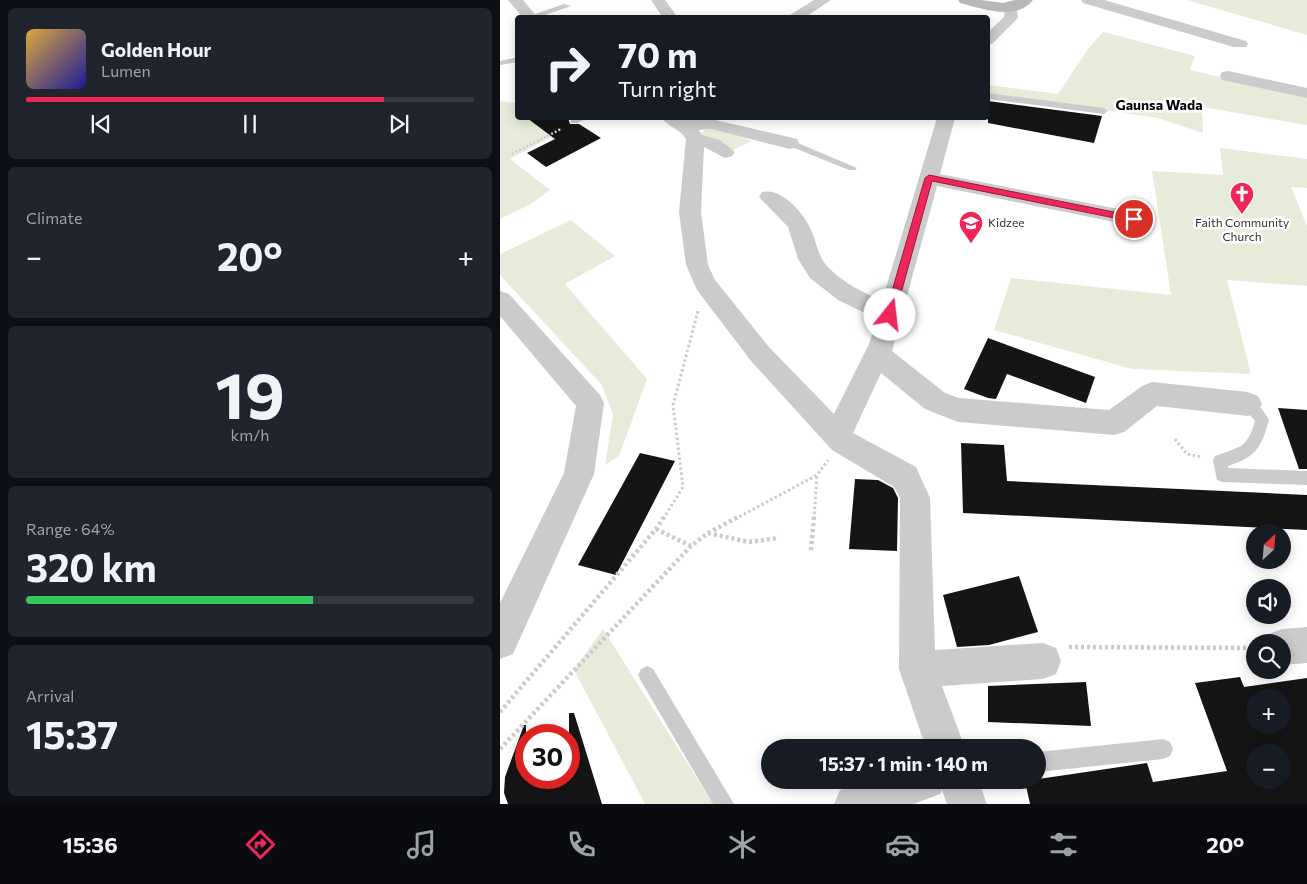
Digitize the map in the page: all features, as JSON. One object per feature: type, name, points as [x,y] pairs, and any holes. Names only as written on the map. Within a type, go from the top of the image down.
[{"type":"main road","points":[[965,0],[997,8],[1010,8],[1026,0]]},
{"type":"street","points":[[516,0],[529,15]]},
{"type":"street","points":[[658,0],[669,15]]},
{"type":"street","points":[[798,15],[824,0]]},
{"type":"street","points":[[1088,0],[1240,44]]},
{"type":"street","points":[[990,38],[1011,18],[1010,8]]},
{"type":"street","points":[[1228,76],[1307,93]]},
{"type":"street","points":[[839,437],[877,354],[890,315],[945,120]]},
{"type":"street","points":[[684,128],[711,124],[790,143]]},
{"type":"street","points":[[684,128],[725,152]]},
{"type":"street","points":[[684,128],[690,212],[697,265],[705,284],[760,354],[839,437],[905,477],[916,498],[917,669],[943,739]]},
{"type":"street","points":[[929,178],[1134,219]]},
{"type":"street","points":[[769,197],[790,214],[803,236],[811,262],[826,280],[852,297],[890,315]]},
{"type":"street","points":[[500,300],[590,403],[579,474],[500,641]]},
{"type":"street","points":[[877,354],[935,401],[958,410],[1114,423],[1152,394],[1248,404]]},
{"type":"street","points":[[1291,646],[1307,645]]},
{"type":"street","points":[[917,669],[1043,660]]},
{"type":"street","points":[[854,804],[899,789]]},
{"type":"street","points":[[961,789],[967,804]]},
{"type":"lane","points":[[538,15],[567,6]]},
{"type":"lane","points":[[500,63],[515,60]]},
{"type":"lane","points":[[990,96],[1104,111]]},
{"type":"lane","points":[[790,143],[852,168]]},
{"type":"lane","points":[[1248,404],[1262,420],[1255,444],[1239,456],[1220,460],[1222,475],[1307,478]]},
{"type":"lane","points":[[647,675],[724,804]]},
{"type":"lane","points":[[1046,761],[1163,749]]},
{"type":"path","points":[[512,154],[576,120]]},
{"type":"path","points":[[500,712],[656,529],[683,486],[673,405],[705,284]]},
{"type":"path","points":[[811,550],[817,475],[839,437]]},
{"type":"path","points":[[1175,439],[1187,454],[1220,460]]},
{"type":"path","points":[[500,750],[691,546],[708,533],[817,475]]},
{"type":"path","points":[[656,529],[691,546]]},
{"type":"path","points":[[708,533],[749,542],[779,538]]},
{"type":"path","points":[[1043,660],[1063,647],[1246,648]]},
{"type":"green space","points":[[1187,0],[1307,0],[1307,35]]},
{"type":"green space","points":[[1103,32],[1195,56],[1190,70],[1307,98],[1307,125],[1202,107],[1203,133],[1158,118],[990,93],[990,85],[1058,94],[1088,49]]},
{"type":"green space","points":[[500,101],[515,103],[515,120],[554,120],[570,127],[510,159],[550,190],[531,204],[500,219]]},
{"type":"green space","points":[[711,126],[752,141],[729,152],[698,135]]},
{"type":"green space","points":[[1220,148],[1307,159],[1307,188],[1291,187],[1307,226],[1307,286],[1227,280],[1251,374],[1132,369],[994,330],[1011,278],[1171,295],[1152,171],[1223,175]]},
{"type":"green space","points":[[571,220],[615,256],[565,284],[647,379],[619,456],[605,465],[613,415],[602,385],[500,275],[500,254]]},
{"type":"green space","points":[[603,629],[713,804],[645,804],[574,670]]},
{"type":"building","points":[[990,101],[1102,116],[1094,143],[988,123],[988,120],[990,120]]},
{"type":"building","points":[[530,120],[569,120],[570,124],[579,124],[601,138],[546,167],[527,153],[555,139]]},
{"type":"building","points":[[988,338],[1095,377],[1086,403],[1007,374],[996,399],[964,389]]},
{"type":"building","points":[[1278,408],[1307,410],[1307,469],[1299,469]]},
{"type":"building","points":[[961,443],[1004,445],[1007,481],[1307,495],[1307,530],[1291,529],[1291,524],[1246,524],[1246,527],[963,513]]},
{"type":"building","points":[[640,453],[675,461],[616,575],[578,565]]},
{"type":"building","points":[[855,479],[878,480],[893,488],[898,498],[897,551],[849,549]]},
{"type":"building","points":[[1019,576],[1038,632],[989,645],[957,647],[943,595]]},
{"type":"building","points":[[1240,677],[1244,687],[1307,678],[1307,804],[1030,804],[1027,789],[1046,789],[1046,778],[1147,763],[1153,782],[1227,771],[1195,683]]},
{"type":"building","points":[[1086,682],[1091,726],[988,722],[988,686]]},
{"type":"building","points":[[569,713],[574,713],[577,724],[569,724]]},
{"type":"building","points":[[580,732],[602,804],[508,804],[504,793],[505,777],[515,750],[515,789],[580,789]]},
{"type":"place","name":"Faith Community Church","points":[[1242,215]]},
{"type":"place","name":"Kidzee","points":[[971,244]]},
{"type":"district","name":"Gaunsa Wada","points":[[1159,105]]},
{"type":"route","points":[[890,315],[929,178],[1134,219]]}]
